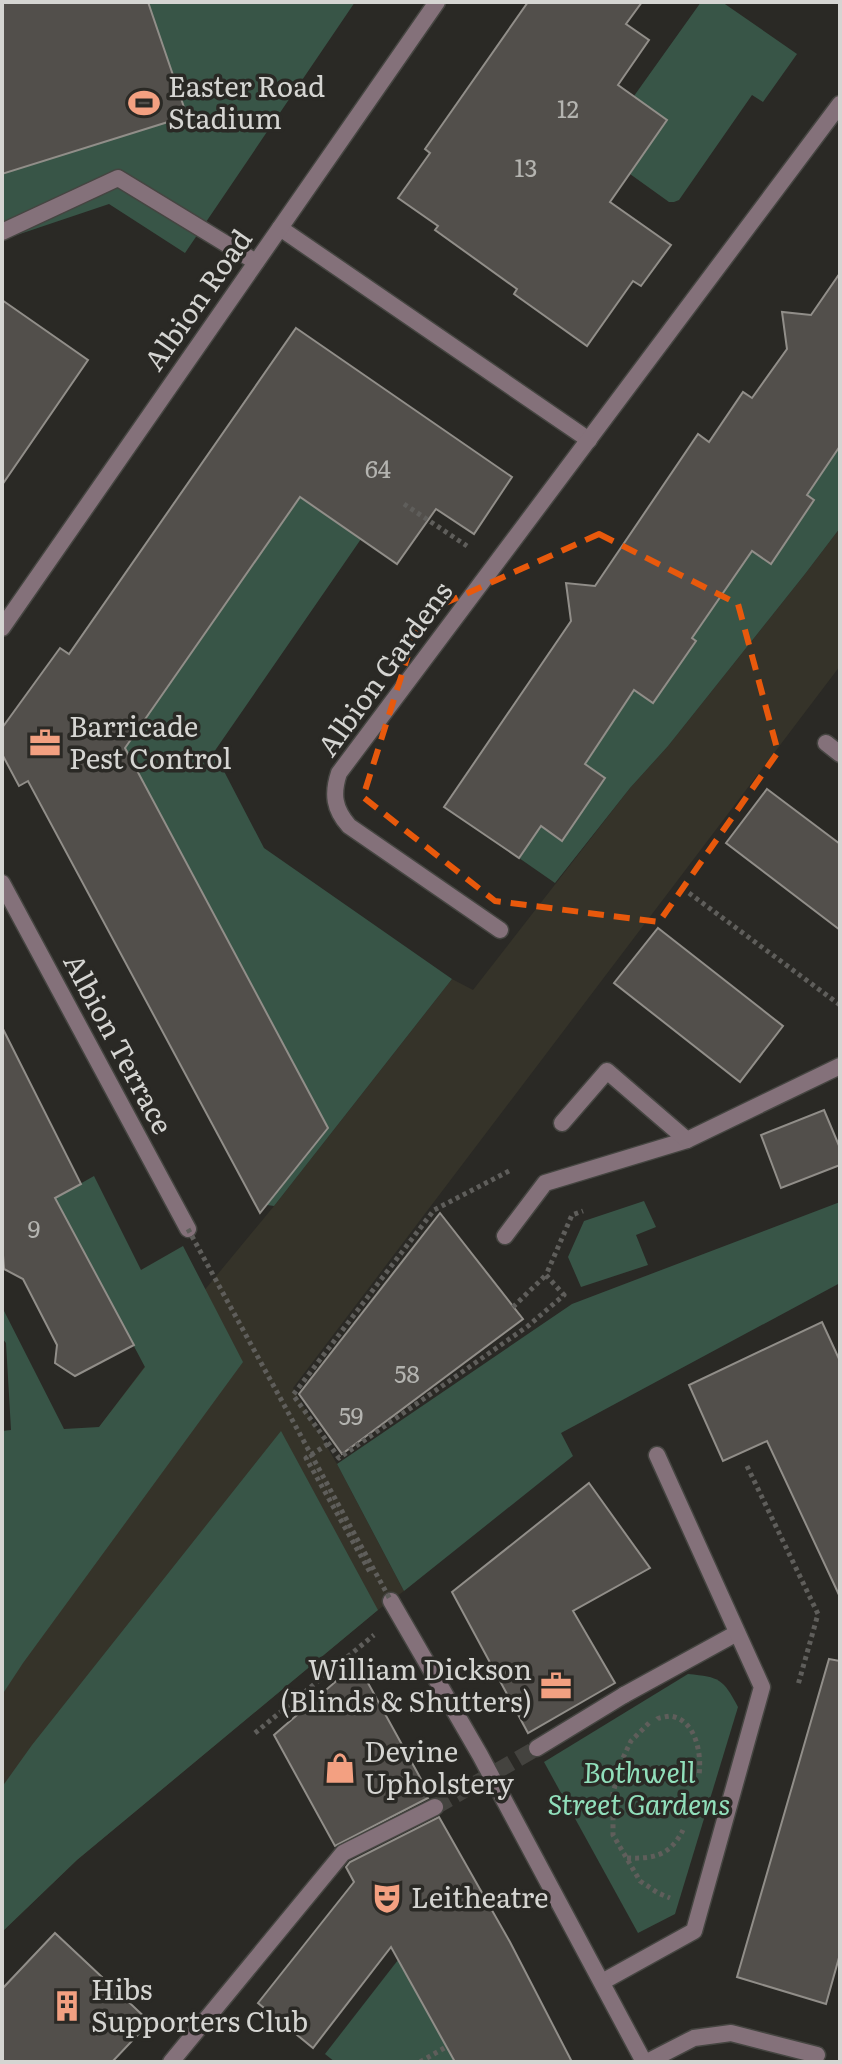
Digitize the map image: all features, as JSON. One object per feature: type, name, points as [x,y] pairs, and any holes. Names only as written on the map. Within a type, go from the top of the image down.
[{"type":"street","name":"Albion Road","points":[[2,628],[437,2]]},
{"type":"street","name":"Albion Gardens","points":[[500,930],[349,826],[341,817],[334,795],[339,773],[840,104]]},
{"type":"street","points":[[2,232],[118,178],[256,262]]},
{"type":"street","points":[[280,228],[589,440]]},
{"type":"street","name":"Albion Terrace","points":[[2,883],[188,1229]]},
{"type":"street","points":[[505,1236],[545,1183],[687,1140],[840,1066]]},
{"type":"street","points":[[562,1123],[607,1071],[687,1140]]},
{"type":"street","points":[[602,1982],[694,1931],[762,1687],[657,1455]]},
{"type":"street","points":[[389,1603],[480,1755],[645,2062],[694,2038],[731,2033],[817,2055]]},
{"type":"street","points":[[537,1748],[624,1695],[737,1633]]},
{"type":"street","points":[[171,2062],[343,1853],[435,1807]]},
{"type":"path","points":[[404,504],[494,564]]},
{"type":"path","points":[[689,893],[840,1005]]},
{"type":"path","points":[[516,1168],[434,1210],[293,1395],[339,1458],[528,1326],[564,1295],[546,1275]]},
{"type":"path","points":[[513,1307],[546,1275],[572,1215],[587,1210]]},
{"type":"path","points":[[188,1229],[389,1603]]},
{"type":"path","points":[[328,1444],[306,1458],[389,1603]]},
{"type":"path","points":[[255,1733],[384,1627]]},
{"type":"path","points":[[698,1779],[697,1739],[685,1722],[670,1716],[653,1720],[631,1741],[622,1760],[613,1793],[613,1835],[640,1881],[679,1902],[700,1906]]},
{"type":"path","points":[[627,1858],[649,1859],[662,1855],[686,1825]]},
{"type":"path","points":[[420,2062],[446,2047]]},
{"type":"highlighted area","points":[[599,534],[738,604],[778,752],[659,922],[495,901],[363,797],[421,614]]},
{"type":"shaded area","points":[[840,528],[840,666],[293,1388],[404,1591],[77,1860],[2,1932],[2,1566],[99,1427],[179,1321],[274,1206],[452,979],[473,990],[630,788],[668,746]]},
{"type":"green space","name":"Easter Road Stadium","points":[[2,2],[355,2],[185,253],[109,204],[2,240]]},
{"type":"green space","points":[[701,2],[722,2],[797,54],[763,102],[752,95],[679,200],[669,202],[630,174],[667,120],[634,96]]},
{"type":"green space","points":[[840,446],[840,528],[805,574],[555,883],[519,858],[541,826],[561,840],[605,778],[584,764],[634,690],[653,703],[696,641],[677,627],[752,551],[797,489]]},
{"type":"green space","points":[[300,497],[361,539],[214,752],[264,848],[452,979],[274,1206],[267,1205],[328,1128],[125,748]]},
{"type":"green space","points":[[94,1176],[141,1270],[183,1246],[243,1362],[2,1695],[2,1431],[11,1430],[2,1307],[64,1429],[99,1427],[145,1367],[55,1198]]},
{"type":"green space","points":[[644,1201],[656,1227],[636,1235],[648,1265],[581,1287],[568,1257],[584,1221]]},
{"type":"green space","points":[[840,1202],[840,1283],[561,1433],[573,1456],[404,1591],[337,1464],[572,1304]]},
{"type":"green space","points":[[281,1431],[378,1610],[77,1860],[2,1932],[2,1787]]},
{"type":"green space","name":"Bothwell Street Gardens","points":[[688,1674],[719,1681],[738,1707],[675,1914],[638,1933],[544,1762]]},
{"type":"green space","points":[[398,1960],[455,2062],[335,2062],[325,2054]]},
{"type":"building","points":[[2,2],[148,2],[187,116],[2,174]]},
{"type":"building","points":[[528,2],[642,2],[626,24],[649,40],[618,85],[667,120],[610,202],[671,245],[641,286],[633,281],[587,346],[514,294],[517,289],[435,230],[438,226],[398,198],[430,153],[425,149]]},
{"type":"building","points":[[840,273],[840,446],[807,495],[814,500],[771,564],[752,551],[692,638],[696,641],[653,703],[634,690],[585,764],[605,778],[562,841],[541,826],[519,858],[444,807],[571,621],[566,583],[595,586],[698,434],[709,442],[743,392],[752,398],[787,349],[782,312],[811,315]]},
{"type":"building","points":[[2,300],[88,360],[2,485]]},
{"type":"building","points":[[296,328],[512,477],[474,534],[436,509],[397,564],[300,497],[125,748],[328,1128],[260,1213],[28,781],[19,786],[2,754],[2,728],[60,648],[69,654]]},
{"type":"building","points":[[767,789],[840,844],[840,930],[726,843]]},
{"type":"building","points":[[658,928],[783,1026],[740,1082],[614,983]]},
{"type":"building","points":[[2,1027],[81,1184],[55,1198],[134,1345],[75,1376],[55,1363],[57,1345],[23,1279],[4,1269]]},
{"type":"building","points":[[824,1110],[840,1148],[840,1165],[781,1188],[761,1135]]},
{"type":"building","points":[[440,1213],[523,1319],[342,1454],[299,1394]]},
{"type":"building","points":[[822,1322],[840,1361],[840,1597],[767,1441],[723,1461],[689,1385]]},
{"type":"building","points":[[589,1483],[650,1568],[573,1611],[615,1683],[528,1733],[452,1592]]},
{"type":"building","points":[[829,1659],[840,1661],[840,1954],[826,2004],[737,1977]]},
{"type":"building","points":[[357,1663],[427,1790],[424,1791],[428,1798],[335,1846],[274,1735]]},
{"type":"building","points":[[439,1817],[510,1942],[572,2062],[455,2062],[391,1947],[313,2048],[258,2003],[354,1882],[346,1867],[350,1862]]},
{"type":"building","name":"Hibs Supporters Club","points":[[55,1933],[150,2022],[112,2062],[2,2062],[2,1989]]},
{"type":"tunnel","points":[[435,1807],[537,1748]]},
{"type":"place","name":"Easter Road Stadium","points":[[144,103]]},
{"type":"place","name":"Barricade Pest Control","points":[[45,743]]},
{"type":"place","name":"William Dickson (Blinds & Shutters)","points":[[556,1686]]},
{"type":"place","name":"Devine Upholstery","points":[[340,1768]]},
{"type":"place","name":"Leitheatre","points":[[387,1898]]},
{"type":"place","name":"Hibs Supporters Club","points":[[67,2006]]}]
